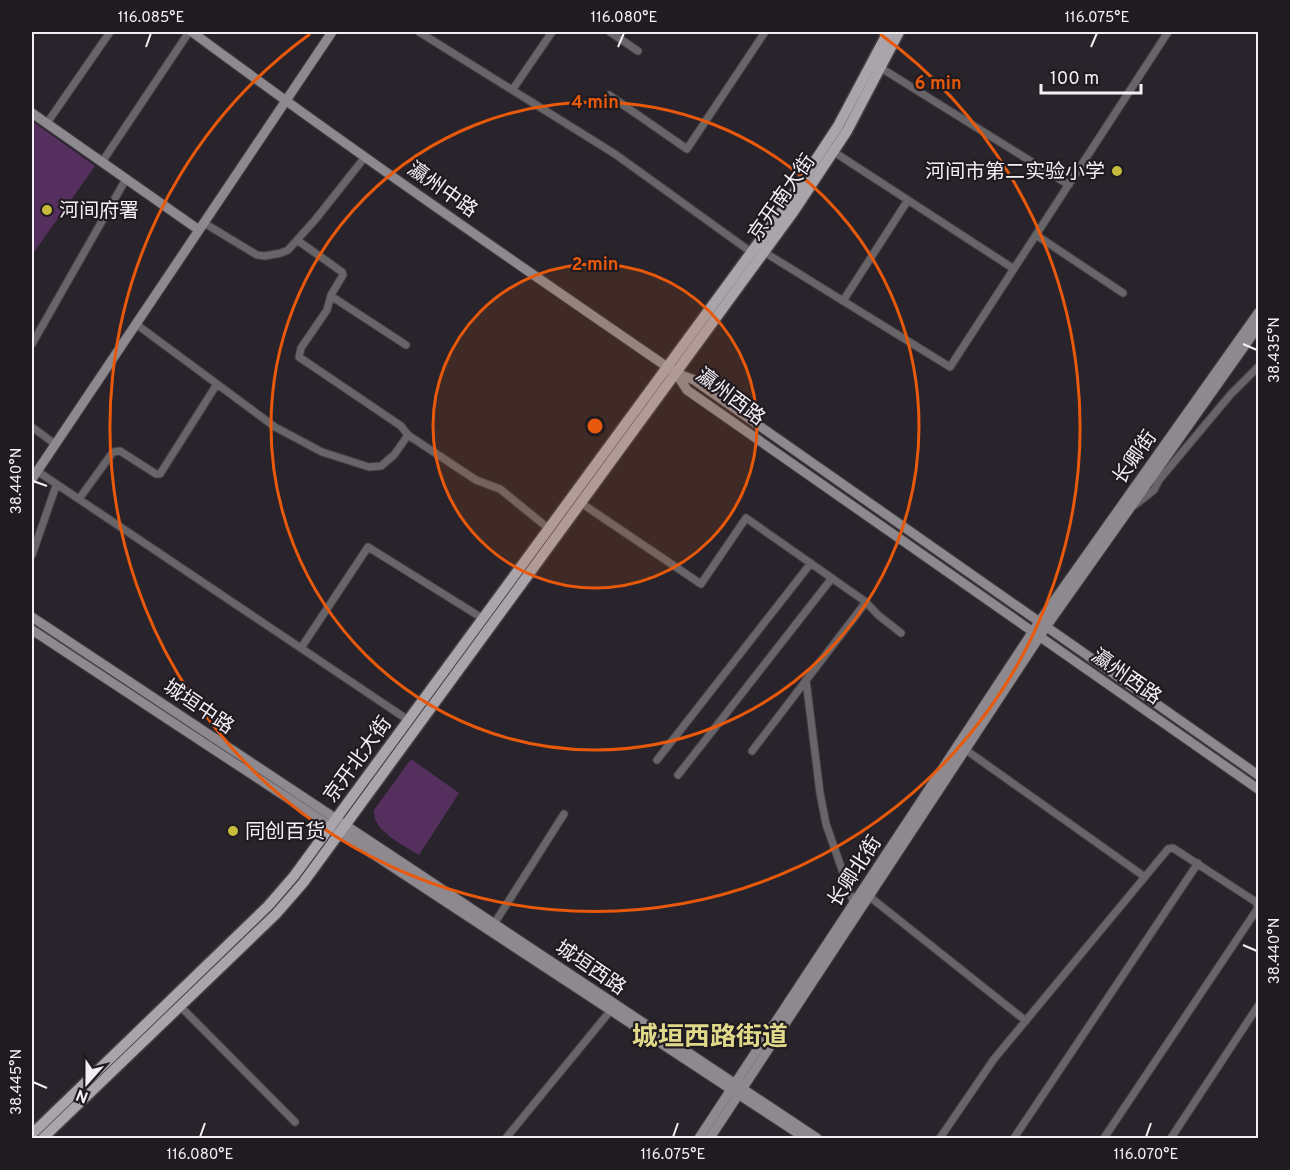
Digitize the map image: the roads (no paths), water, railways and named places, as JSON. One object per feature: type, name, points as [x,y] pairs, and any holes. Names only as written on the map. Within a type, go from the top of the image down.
[{"type":"main road","name":"瀛州中路","points":[[190,32],[286,102],[671,370]]},
{"type":"main road","points":[[34,475],[333,32]]},
{"type":"main road","name":"京开南大街","points":[[671,370],[822,152],[856,94],[888,32]]},
{"type":"main road","name":"京开南大街","points":[[671,370],[764,252],[834,152],[899,32]]},
{"type":"main road","points":[[32,112],[126,179],[202,227]]},
{"type":"main road","name":"长卿街","points":[[1043,625],[1258,313]]},
{"type":"main road","name":"长卿街","points":[[1043,625],[1129,510],[1258,327]]},
{"type":"main road","name":"京开北大街","points":[[32,1134],[280,893],[338,826],[580,503],[671,370]]},
{"type":"main road","name":"京开北大街","points":[[43,1138],[288,901],[408,720],[548,528],[671,370]]},
{"type":"main road","name":"瀛州西路","points":[[671,370],[694,380],[1258,775]]},
{"type":"main road","name":"瀛州西路","points":[[671,370],[687,390],[1258,789]]},
{"type":"main road","name":"城垣中路","points":[[32,617],[338,826]]},
{"type":"main road","name":"长卿北街","points":[[710,1138],[737,1089],[854,904],[1043,625]]},
{"type":"main road","name":"城垣中路","points":[[32,630],[338,826]]},
{"type":"main road","name":"长卿北街","points":[[699,1138],[737,1089],[870,897],[966,750],[1036,634]]},
{"type":"main road","name":"城垣西路","points":[[338,826],[494,924],[737,1089],[805,1138]]},
{"type":"main road","name":"城垣西路","points":[[338,826],[611,1010],[818,1138]]},
{"type":"street","points":[[47,123],[110,32]]},
{"type":"street","points":[[102,162],[190,32]]},
{"type":"street","points":[[419,32],[574,127],[645,174],[751,252]]},
{"type":"street","points":[[431,39],[435,32]]},
{"type":"street","points":[[513,89],[552,32]]},
{"type":"street","points":[[610,32],[638,51]]},
{"type":"street","points":[[609,96],[687,148],[765,32]]},
{"type":"street","points":[[764,252],[950,367],[1168,32]]},
{"type":"street","points":[[881,68],[1069,185]]},
{"type":"street","points":[[834,152],[1014,269]]},
{"type":"street","points":[[202,227],[257,255],[265,256],[288,250],[365,157]]},
{"type":"street","points":[[32,344],[126,179]]},
{"type":"street","points":[[843,301],[908,200]]},
{"type":"street","points":[[1036,235],[1123,293]]},
{"type":"street","points":[[297,240],[343,275],[331,296],[327,310],[301,348],[299,357],[400,426],[408,435],[476,480],[500,489],[548,528]]},
{"type":"street","points":[[331,296],[406,345]]},
{"type":"street","points":[[136,324],[274,427],[300,442],[343,460],[369,467],[381,466],[393,455],[408,435]]},
{"type":"street","points":[[1129,510],[1154,490],[1159,480],[1231,393],[1258,367]]},
{"type":"street","points":[[79,499],[113,452],[120,451],[156,474],[160,474],[217,384]]},
{"type":"street","points":[[32,427],[55,444]]},
{"type":"street","points":[[34,475],[79,499],[408,720]]},
{"type":"street","points":[[32,555],[56,486]]},
{"type":"street","points":[[580,503],[701,584],[746,518],[866,602],[901,633]]},
{"type":"street","points":[[301,648],[368,547],[482,618]]},
{"type":"street","points":[[657,760],[811,563]]},
{"type":"street","points":[[678,775],[832,578]]},
{"type":"street","points":[[752,751],[866,602]]},
{"type":"street","points":[[806,680],[826,824],[854,904]]},
{"type":"street","points":[[966,750],[1145,877]]},
{"type":"street","points":[[494,924],[564,814]]},
{"type":"street","points":[[940,1138],[994,1059],[1168,849],[1173,848],[1256,902],[1258,908],[1104,1138]]},
{"type":"street","points":[[1014,1138],[1198,863]]},
{"type":"street","points":[[870,897],[1026,1021]]},
{"type":"street","points":[[180,1006],[295,1122]]},
{"type":"street","points":[[1171,1138],[1258,1006]]},
{"type":"street","points":[[506,1138],[611,1010]]},
{"type":"place","name":"河间市第二实验小学","points":[[1117,171]]},
{"type":"place","name":"河间府署","points":[[47,210]]},
{"type":"place","name":"同创百货","points":[[233,831]]},
{"type":"district","name":"城垣西路街道","points":[[710,1036]]}]
